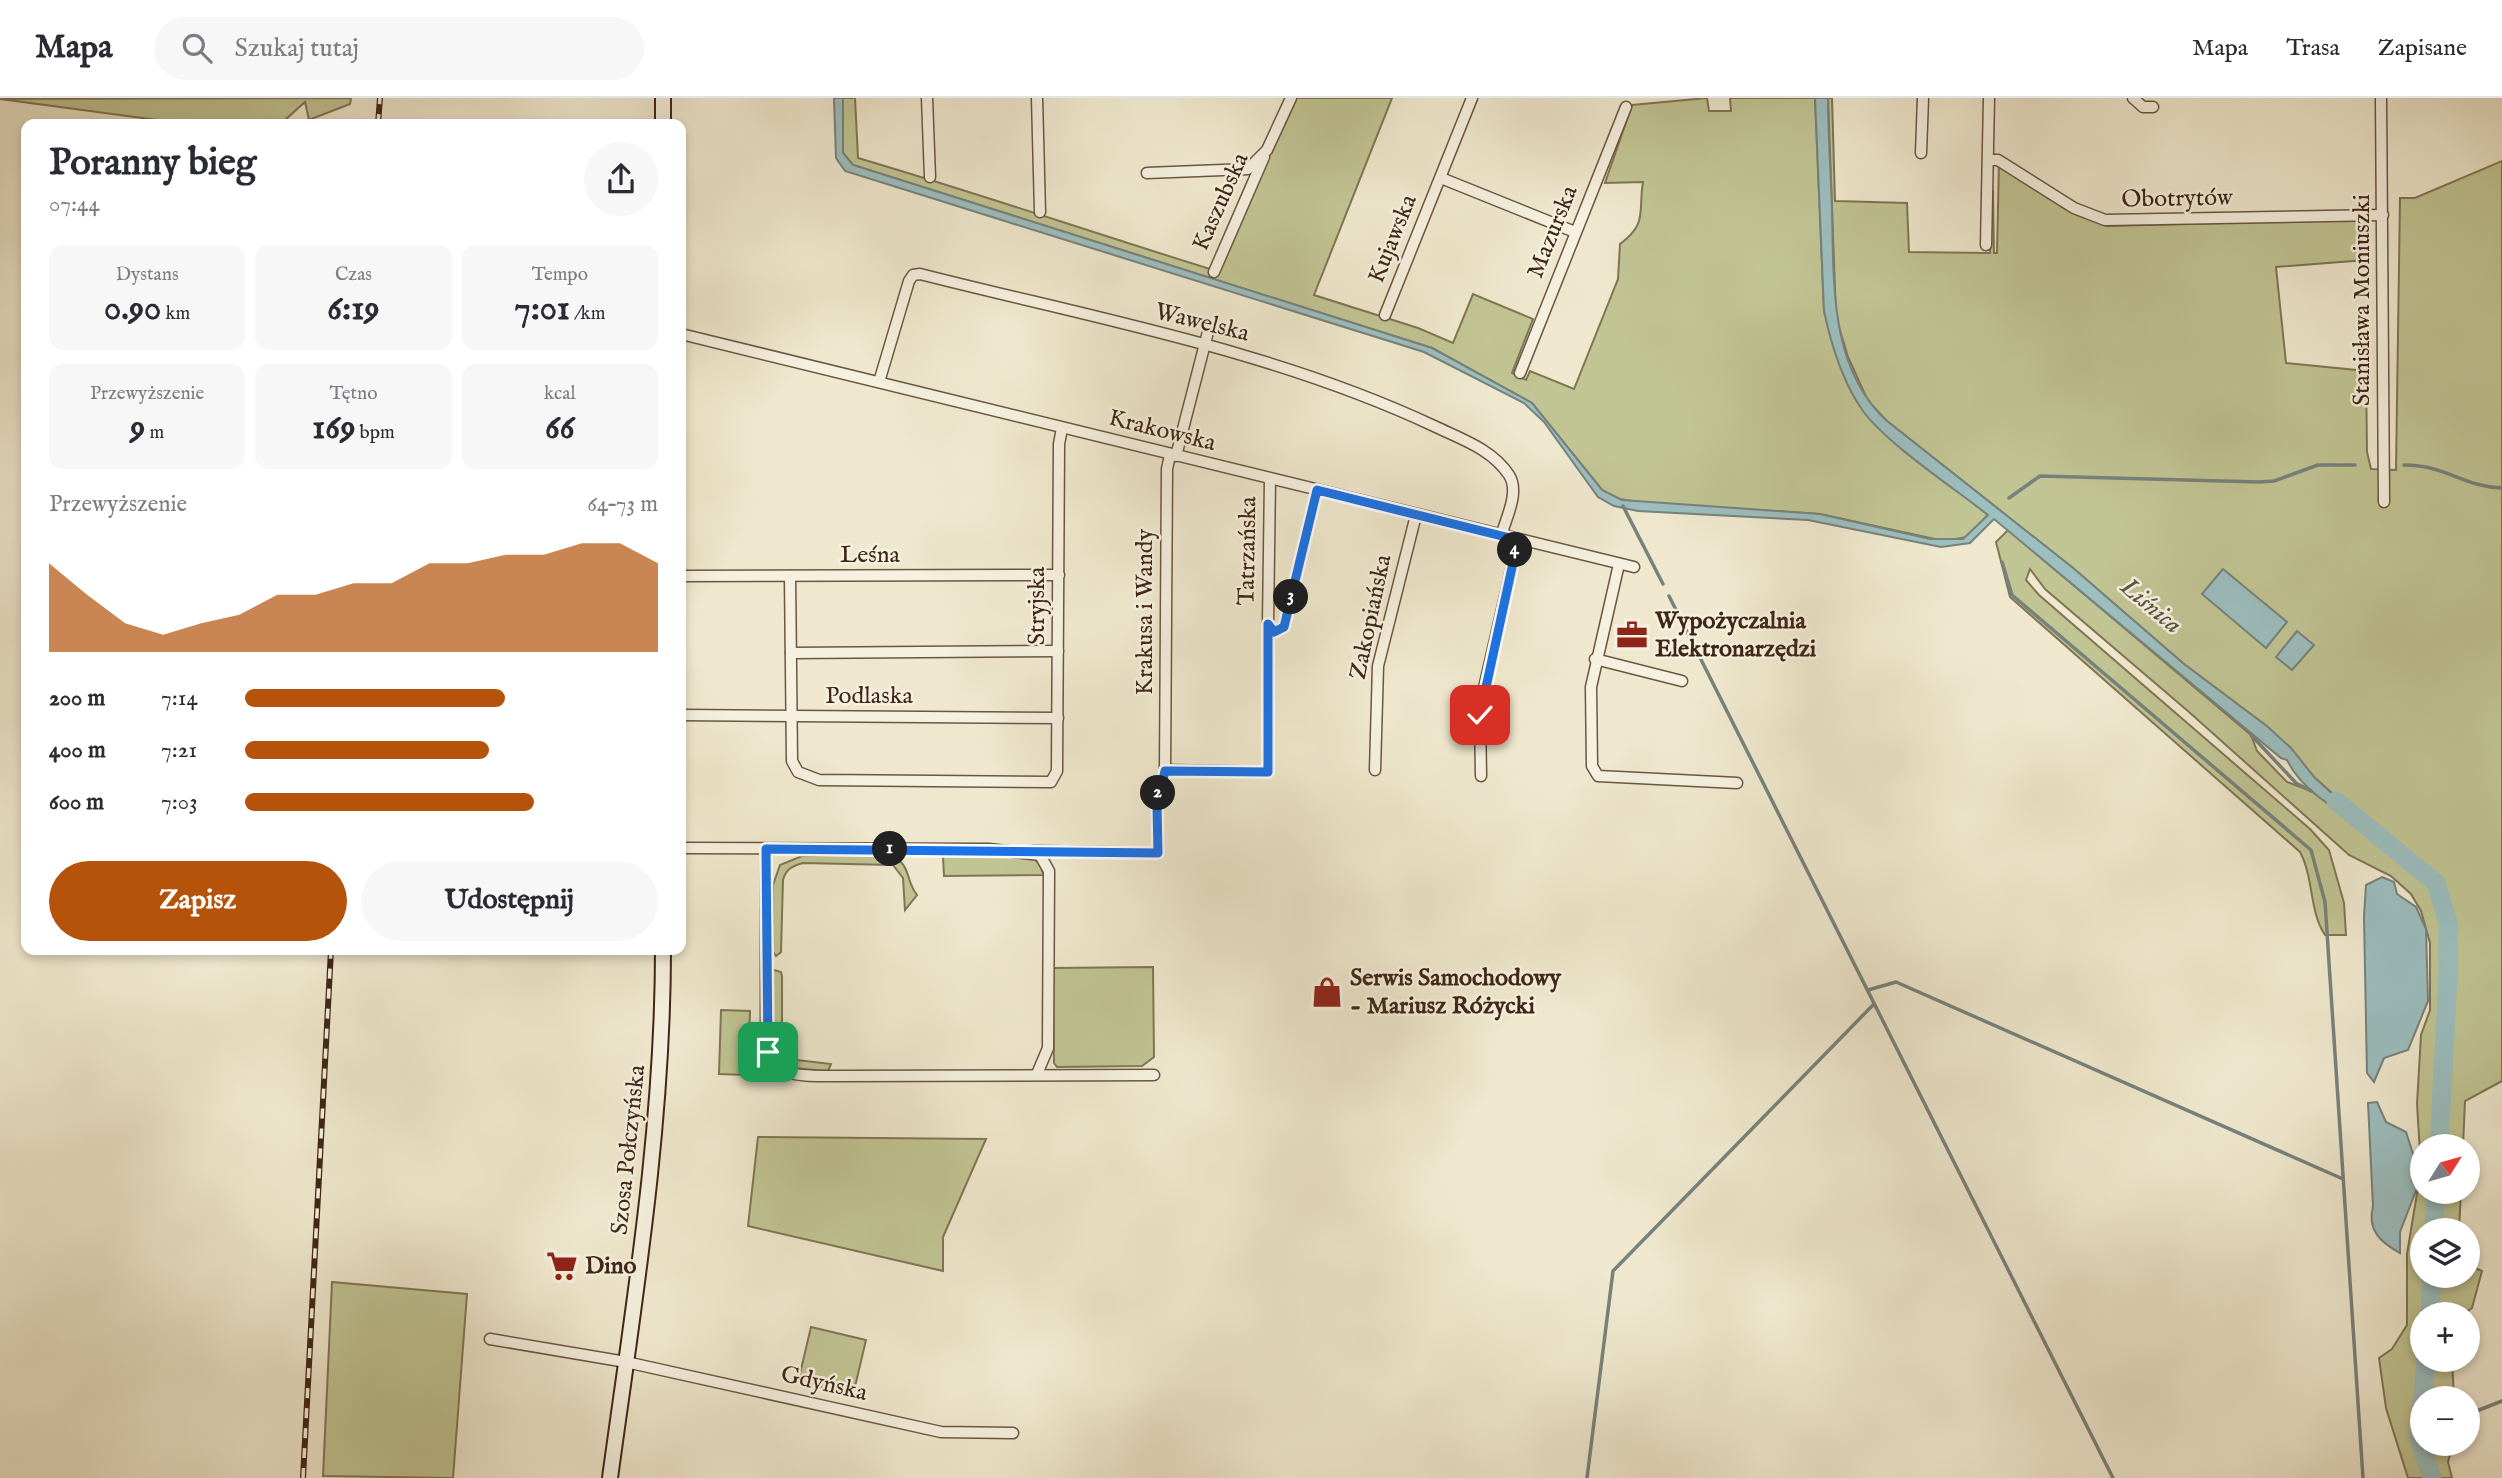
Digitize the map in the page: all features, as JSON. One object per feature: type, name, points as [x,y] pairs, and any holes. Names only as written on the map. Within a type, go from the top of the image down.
[{"type":"main road","points":[[663,98],[663,119]]},
{"type":"main road","name":"Szosa Połczyńska","points":[[610,1478],[658,1112],[663,955]]},
{"type":"street","points":[[927,98],[930,177]]},
{"type":"street","points":[[1037,98],[1040,212]]},
{"type":"street","name":"Kaszubska","points":[[1214,272],[1291,98]]},
{"type":"street","name":"Kujawska","points":[[1385,316],[1472,98]]},
{"type":"street","points":[[1921,153],[1923,98]]},
{"type":"street","points":[[1986,245],[1989,98]]},
{"type":"street","points":[[2133,98],[2143,107],[2153,107]]},
{"type":"street","name":"Stanisława Moniuszki","points":[[2381,98],[2384,502]]},
{"type":"street","name":"Mazurska","points":[[1520,373],[1626,107]]},
{"type":"street","name":"Kaszubska","points":[[1147,173],[1234,172],[1248,169],[1267,150]]},
{"type":"street","name":"Obotrytów","points":[[1989,160],[1998,160],[2080,211],[2105,220],[2383,215]]},
{"type":"street","name":"Kujawska","points":[[1441,178],[1575,232]]},
{"type":"street","name":"Wawelska","points":[[880,382],[909,281],[913,275],[920,274],[1280,365],[1398,409],[1481,448],[1505,469],[1513,482],[1513,495],[1501,536]]},
{"type":"street","name":"Krakusa i Wandy","points":[[1030,851],[1158,853],[1157,805],[1165,771],[1167,469],[1209,328]]},
{"type":"street","name":"Krakowska","points":[[686,335],[1634,567]]},
{"type":"street","name":"Stryjska","points":[[791,716],[793,765],[809,779],[1051,782],[1058,771],[1059,444],[1062,428]]},
{"type":"street","name":"Tatrzańska","points":[[1165,771],[1268,772],[1269,479]]},
{"type":"street","name":"Tatrzańska","points":[[1268,624],[1274,632],[1284,627],[1317,490]]},
{"type":"street","name":"Zakopiańska","points":[[1375,770],[1378,666],[1416,515]]},
{"type":"street","points":[[1481,776],[1480,715],[1484,688],[1518,540]]},
{"type":"street","points":[[1619,564],[1595,659],[1590,726],[1592,766],[1598,776],[1737,783]]},
{"type":"street","name":"Leśna","points":[[686,576],[1059,575]]},
{"type":"street","points":[[790,576],[791,716]]},
{"type":"street","points":[[791,653],[1058,651]]},
{"type":"street","points":[[1595,659],[1682,681]]},
{"type":"street","name":"Podlaska","points":[[686,715],[1058,718]]},
{"type":"street","points":[[686,848],[1030,851],[1040,855],[1049,871],[1048,1048],[1037,1074]]},
{"type":"street","points":[[766,849],[766,1043],[769,1056],[781,1071],[797,1075],[840,1076],[1154,1075]]},
{"type":"street","name":"Gdyńska","points":[[490,1339],[626,1362],[941,1432],[1013,1433]]},
{"type":"green space","points":[[351,98],[350,104],[312,119],[309,119],[305,102],[286,119],[150,119],[0,99]]},
{"type":"green space","points":[[843,98],[855,98],[858,158],[1210,269],[1248,180],[1258,181],[1294,98],[1392,98],[1314,295],[1418,328],[1453,343],[1473,294],[1533,319],[1512,373],[1526,380],[1530,371],[1574,389],[1618,279],[1620,244],[1635,230],[1640,216],[1643,182],[1605,183],[1632,105],[1707,98],[1709,111],[1731,111],[1730,98],[1815,98],[1824,311],[1838,358],[1854,395],[1877,426],[1988,515],[1967,537],[1944,541],[1820,514],[1644,503],[1614,498],[1602,490],[1532,403],[1432,348],[853,165],[843,153]]},
{"type":"green space","points":[[1828,98],[1832,98],[1835,201],[1907,203],[1909,252],[1990,253],[1990,198],[1993,193],[1994,253],[1997,253],[1999,162],[2064,208],[2107,226],[2367,219],[2366,260],[2276,267],[2286,363],[2366,371],[2367,452],[2371,469],[2396,470],[2400,198],[2415,198],[2502,161],[2502,1081],[2465,1101],[2464,1134],[2419,1134],[2417,1104],[2421,1035],[2430,1010],[2430,943],[2421,911],[2411,894],[2391,876],[2349,855],[2189,712],[2045,589],[2030,569],[2026,580],[2039,595],[2310,829],[2329,850],[2344,903],[2346,935],[2325,935],[2316,916],[2308,873],[2300,852],[2010,597],[1996,542],[2008,530],[2251,735],[2257,751],[2287,782],[2311,791],[2345,815],[2363,821],[2315,778],[2268,727],[2184,664],[2073,568],[1887,421],[1868,401],[1848,357],[1836,317]]},
{"type":"green space","points":[[884,854],[900,861],[917,895],[905,910],[903,878],[893,865],[799,864],[788,871],[783,880],[781,952],[776,956],[773,952],[773,885],[780,865],[802,856]]},
{"type":"green space","points":[[943,856],[1031,857],[1039,863],[1044,875],[944,876]]},
{"type":"green space","points":[[1153,967],[1154,1057],[1142,1066],[1057,1067],[1054,1063],[1053,968]]},
{"type":"green space","points":[[774,970],[781,972],[782,976],[782,1047],[797,1060],[831,1064],[828,1071],[793,1068],[777,1058],[772,1038]]},
{"type":"green space","points":[[721,1010],[750,1011],[748,1075],[719,1074]]},
{"type":"green space","points":[[758,1137],[986,1139],[943,1237],[943,1271],[748,1226]]},
{"type":"green space","points":[[2415,1204],[2460,1204],[2460,1218],[2413,1218]]},
{"type":"green space","points":[[2410,1236],[2410,1288],[2477,1288],[2474,1302],[2410,1302],[2410,1372],[2453,1372],[2453,1386],[2410,1386],[2410,1456],[2450,1456],[2448,1462],[2452,1478],[2408,1478],[2386,1408],[2379,1358],[2392,1349],[2407,1325],[2407,1254]]},
{"type":"green space","points":[[332,1282],[467,1294],[453,1478],[323,1476]]},
{"type":"green space","points":[[811,1327],[866,1340],[853,1395],[798,1382]]},
{"type":"water","points":[[834,98],[843,98],[843,153],[853,165],[1432,348],[1532,403],[1602,490],[1622,500],[1820,514],[1930,539],[1963,539],[1988,515],[1904,451],[1874,424],[1849,388],[1834,350],[1824,311],[1815,98],[1828,98],[1835,294],[1845,350],[1854,376],[1868,400],[1887,421],[2073,568],[2184,664],[2268,727],[2291,748],[2315,778],[2364,822],[2341,811],[2309,789],[2287,760],[2281,758],[1994,519],[1970,543],[1941,547],[1808,520],[1638,511],[1614,506],[1598,497],[1544,422],[1524,403],[1424,352],[845,171],[836,158]]},
{"type":"water","points":[[2223,569],[2287,622],[2266,648],[2202,594]]},
{"type":"water","points":[[2297,631],[2314,645],[2292,670],[2276,657]]},
{"type":"water","points":[[2382,877],[2394,882],[2397,894],[2416,907],[2426,929],[2428,1001],[2408,1050],[2384,1058],[2374,1082],[2367,1073],[2364,917],[2366,885]]},
{"type":"water","points":[[2377,1102],[2386,1122],[2406,1132],[2410,1144],[2411,1204],[2400,1232],[2400,1253],[2381,1240],[2372,1222],[2368,1103]]},
{"type":"waterway","points":[[2009,498],[2040,476],[2259,482],[2274,481],[2318,465],[2355,465]]},
{"type":"waterway","points":[[2404,465],[2432,468],[2477,484],[2502,488]]},
{"type":"waterway","points":[[1623,506],[1663,584]]},
{"type":"waterway","points":[[2002,562],[2012,595],[2311,850],[2325,902],[2363,1478]]},
{"type":"waterway","points":[[1669,596],[2113,1478]]},
{"type":"waterway","points":[[2251,735],[2296,783],[2311,791]]},
{"type":"waterway","name":"Liśnica","points":[[2336,801],[2436,883],[2448,923],[2448,977],[2440,1134]]},
{"type":"waterway","points":[[1868,990],[1896,982],[2343,1179]]},
{"type":"waterway","points":[[1587,1478],[1613,1271],[1874,1004]]},
{"type":"waterway","name":"Liśnica","points":[[2435,1204],[2435,1218]]},
{"type":"waterway","name":"Liśnica","points":[[2431,1288],[2431,1302]]},
{"type":"waterway","name":"Liśnica","points":[[2424,1386],[2425,1372]]},
{"type":"waterway","points":[[2480,1410],[2502,1401]]},
{"type":"waterway","name":"Liśnica","points":[[2425,1456],[2432,1478]]},
{"type":"railway","points":[[378,119],[380,98]]},
{"type":"railway","points":[[303,1478],[331,955]]},
{"type":"place","name":"Wypożyczalnia Elektronarzędzi","points":[[1632,635]]},
{"type":"place","name":"Serwis Samochodowy - Mariusz Różycki","points":[[1327,992]]},
{"type":"place","name":"Dino","points":[[562,1266]]},
{"type":"route","points":[[768,1052],[766,849],[989,849],[1132,855],[1158,853],[1157,805],[1165,771],[1268,772],[1268,624],[1274,632],[1284,627],[1317,490],[1518,540],[1480,715]]}]
